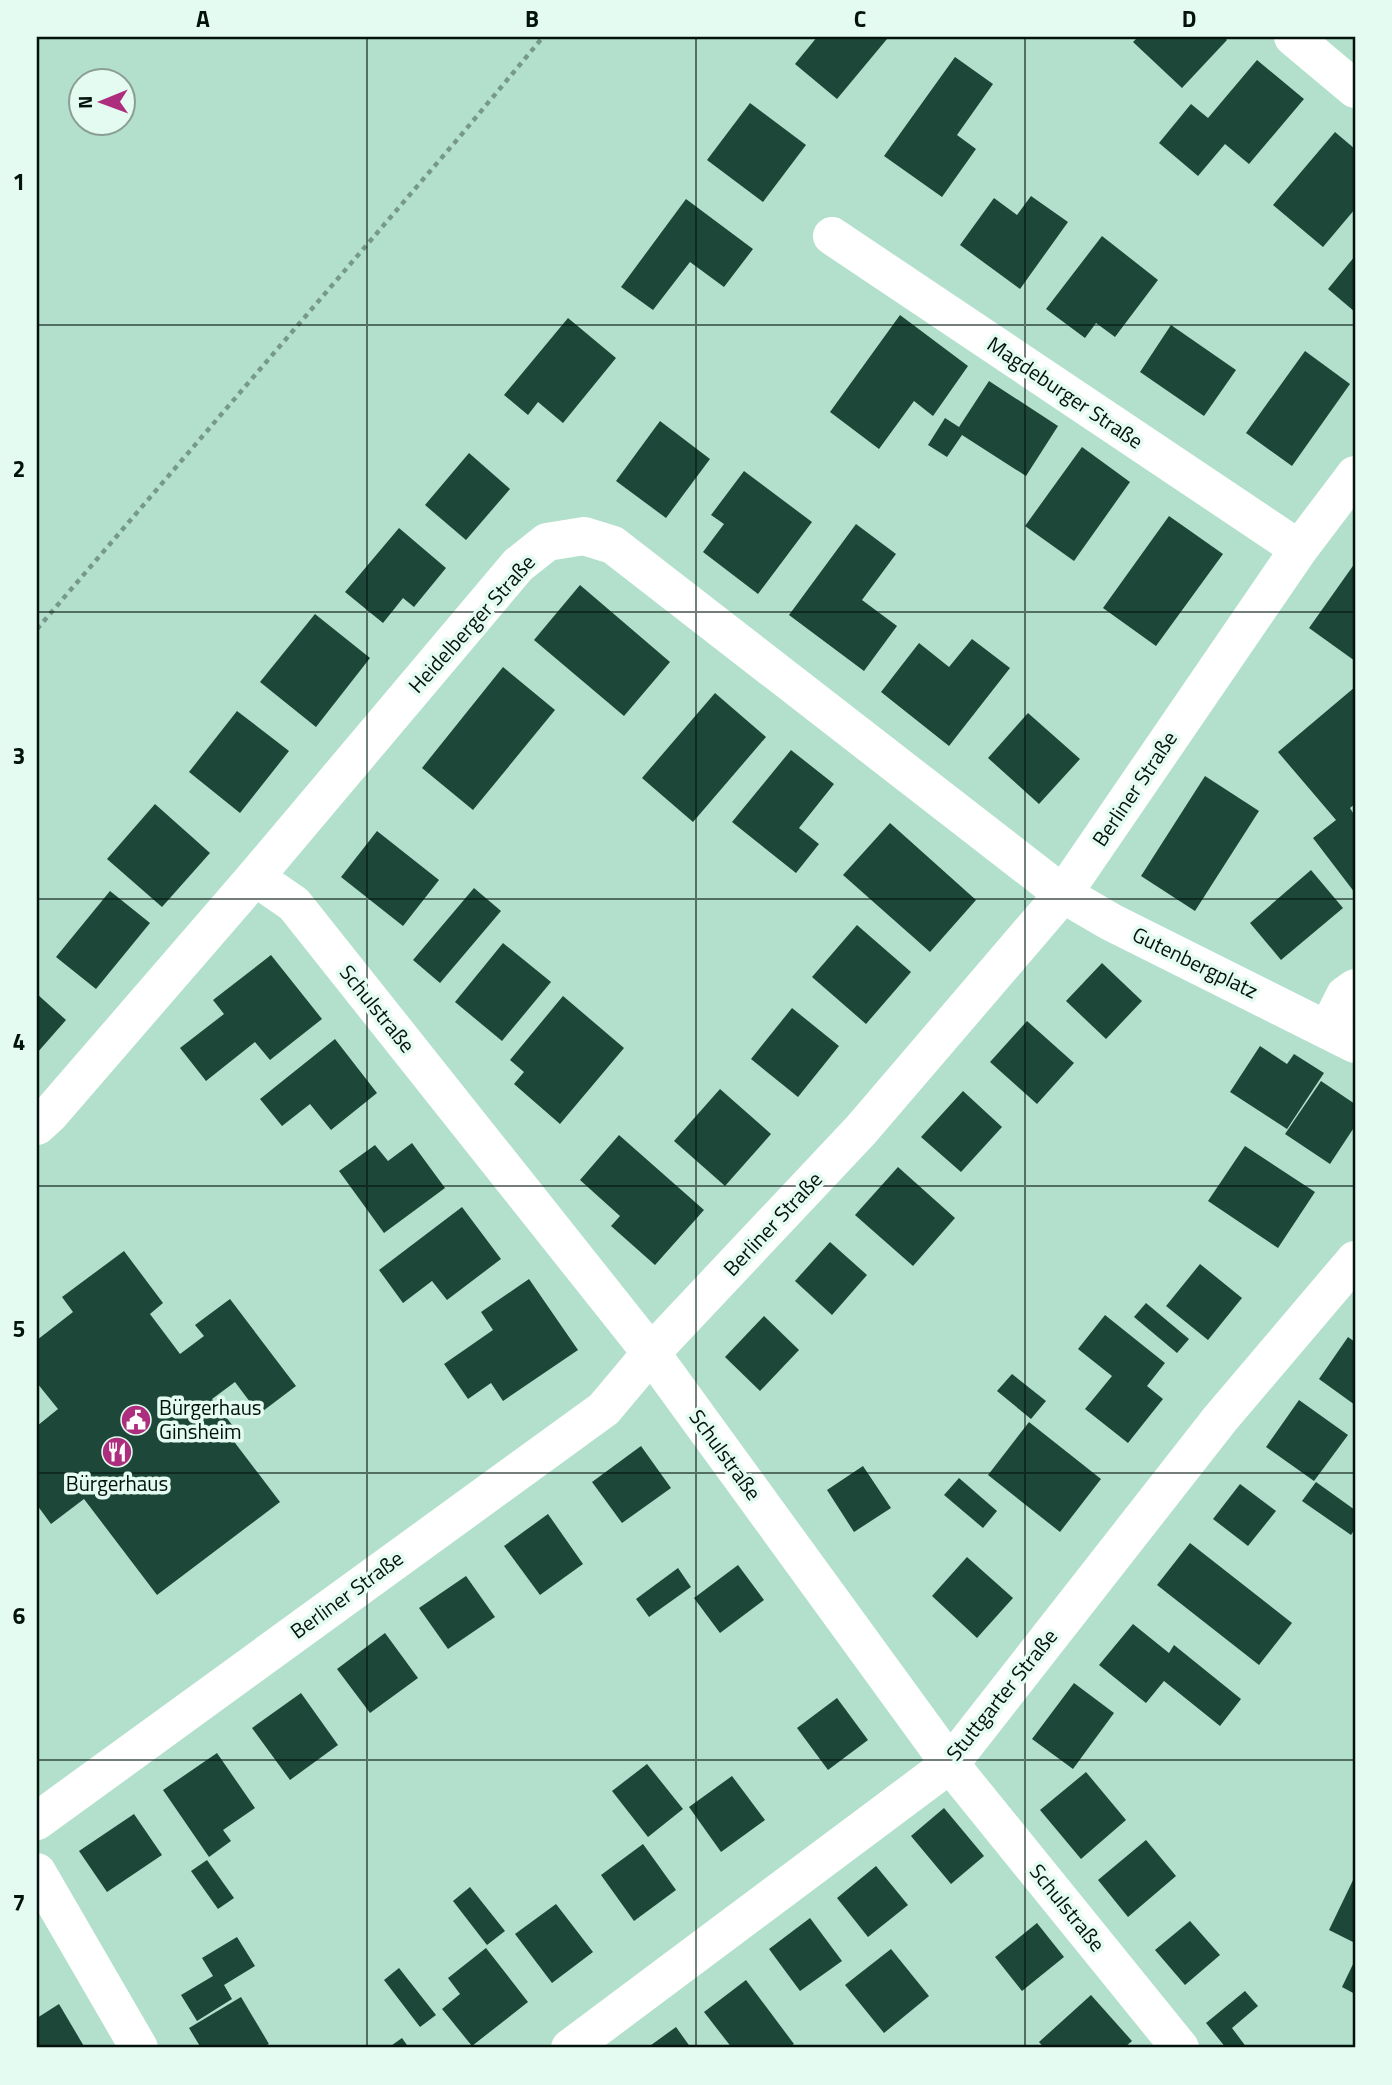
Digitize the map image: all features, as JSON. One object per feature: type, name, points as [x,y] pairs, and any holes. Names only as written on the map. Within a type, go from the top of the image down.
[{"type":"street","points":[[1293,37],[1355,89]]},
{"type":"street","name":"Magdeburger Straße","points":[[832,236],[1299,549]]},
{"type":"street","name":"Berliner Straße","points":[[37,1821],[604,1409],[651,1353],[861,1130],[1063,894],[1299,549],[1355,475]]},
{"type":"street","name":"Heidelberger Straße","points":[[37,1126],[255,877],[518,565],[547,542],[584,536],[613,545],[1063,894]]},
{"type":"street","name":"Schulstraße","points":[[255,877],[294,904],[651,1353],[950,1763],[1180,2048]]},
{"type":"street","name":"Gutenbergplatz","points":[[1063,894],[1111,922],[1342,1037],[1345,995],[1355,988]]},
{"type":"street","name":"Stuttgarter Straße","points":[[570,2048],[950,1763],[1220,1419],[1355,1260]]},
{"type":"street","points":[[37,1872],[139,2048]]},
{"type":"path","points":[[37,629],[543,37]]},
{"type":"building","points":[[817,37],[887,39],[837,99],[795,64]]},
{"type":"building","points":[[1138,37],[1224,37],[1227,40],[1182,88],[1133,42]]},
{"type":"building","points":[[955,57],[993,84],[957,135],[976,149],[942,197],[884,156]]},
{"type":"building","points":[[1257,60],[1304,99],[1249,164],[1225,144],[1198,176],[1159,143],[1191,104],[1208,118]]},
{"type":"building","points":[[750,103],[806,145],[763,202],[707,160]]},
{"type":"building","points":[[1335,132],[1355,149],[1355,209],[1323,247],[1273,205]]},
{"type":"building","points":[[1031,196],[1068,222],[1020,289],[960,245],[994,198],[1017,215]]},
{"type":"building","points":[[686,199],[753,249],[724,287],[690,262],[653,310],[621,287]]},
{"type":"building","points":[[1102,236],[1158,280],[1115,337],[1096,323],[1085,338],[1046,309]]},
{"type":"building","points":[[1355,256],[1355,312],[1328,289]]},
{"type":"building","points":[[900,315],[968,366],[933,416],[914,401],[879,449],[830,412]]},
{"type":"building","points":[[568,318],[616,358],[563,423],[538,402],[528,415],[504,395]]},
{"type":"building","points":[[1171,325],[1236,370],[1204,416],[1140,372]]},
{"type":"building","points":[[1305,351],[1350,384],[1292,466],[1246,433]]},
{"type":"building","points":[[989,381],[1058,426],[1026,476],[962,435],[947,457],[928,445],[945,418],[959,427]]},
{"type":"building","points":[[660,421],[710,459],[666,518],[616,481]]},
{"type":"building","points":[[1082,447],[1130,482],[1074,561],[1025,526]]},
{"type":"building","points":[[469,453],[510,489],[466,540],[425,505]]},
{"type":"building","points":[[744,471],[812,522],[758,594],[703,552],[724,524],[711,515]]},
{"type":"building","points":[[1169,516],[1223,554],[1156,646],[1103,608]]},
{"type":"building","points":[[856,524],[896,554],[862,600],[897,626],[864,671],[789,615]]},
{"type":"building","points":[[399,528],[446,568],[414,607],[403,598],[383,623],[345,592]]},
{"type":"building","points":[[1355,563],[1355,661],[1309,628]]},
{"type":"building","points":[[580,585],[670,662],[624,716],[534,640]]},
{"type":"building","points":[[315,614],[370,658],[316,727],[260,682]]},
{"type":"building","points":[[972,639],[1010,668],[949,746],[881,692],[919,643],[949,667]]},
{"type":"building","points":[[503,667],[555,710],[473,810],[422,768]]},
{"type":"building","points":[[1355,687],[1355,804],[1350,808],[1355,816],[1355,893],[1313,838],[1336,820],[1278,752]]},
{"type":"building","points":[[715,693],[766,737],[693,822],[642,778]]},
{"type":"building","points":[[237,711],[289,751],[240,813],[189,772]]},
{"type":"building","points":[[1028,713],[1080,759],[1039,804],[988,758]]},
{"type":"building","points":[[791,750],[834,784],[799,828],[819,844],[796,873],[732,822]]},
{"type":"building","points":[[1205,776],[1259,811],[1195,911],[1141,876]]},
{"type":"building","points":[[155,804],[210,853],[162,907],[107,859]]},
{"type":"building","points":[[890,823],[976,900],[930,952],[843,875]]},
{"type":"building","points":[[377,831],[439,880],[403,926],[341,877]]},
{"type":"building","points":[[1311,870],[1343,908],[1281,960],[1250,923]]},
{"type":"building","points":[[474,888],[501,911],[440,983],[413,960]]},
{"type":"building","points":[[110,891],[150,923],[96,989],[56,957]]},
{"type":"building","points":[[857,925],[911,972],[866,1024],[812,977]]},
{"type":"building","points":[[503,943],[551,982],[502,1041],[455,1002]]},
{"type":"building","points":[[271,955],[322,1019],[270,1060],[255,1042],[206,1081],[180,1048],[224,1014],[213,1000]]},
{"type":"building","points":[[1102,963],[1142,1001],[1106,1039],[1066,1001]]},
{"type":"building","points":[[37,994],[66,1020],[37,1053]]},
{"type":"building","points":[[563,996],[624,1048],[560,1124],[514,1084],[524,1072],[510,1060]]},
{"type":"building","points":[[792,1008],[839,1046],[798,1097],[751,1059]]},
{"type":"building","points":[[1027,1021],[1074,1063],[1037,1104],[990,1062]]},
{"type":"building","points":[[335,1039],[377,1093],[331,1130],[310,1104],[282,1126],[260,1099]]},
{"type":"building","points":[[1260,1046],[1287,1064],[1294,1054],[1324,1073],[1287,1129],[1230,1092]]},
{"type":"building","points":[[1321,1081],[1355,1104],[1355,1126],[1330,1164],[1285,1134]]},
{"type":"building","points":[[720,1089],[771,1134],[725,1186],[674,1141]]},
{"type":"building","points":[[963,1091],[1002,1127],[961,1172],[921,1137]]},
{"type":"building","points":[[619,1135],[704,1210],[655,1265],[611,1226],[620,1216],[580,1180]]},
{"type":"building","points":[[412,1143],[445,1188],[384,1233],[339,1171],[375,1145],[388,1161]]},
{"type":"building","points":[[1245,1146],[1315,1192],[1278,1248],[1208,1201]]},
{"type":"building","points":[[898,1167],[955,1218],[913,1266],[855,1215]]},
{"type":"building","points":[[462,1207],[501,1259],[447,1300],[432,1281],[403,1303],[379,1270]]},
{"type":"building","points":[[830,1242],[867,1275],[832,1315],[795,1281]]},
{"type":"building","name":"Bürgerhaus Ginsheim","points":[[124,1251],[163,1303],[150,1314],[180,1354],[204,1336],[195,1325],[230,1299],[296,1386],[259,1414],[235,1382],[212,1399],[236,1430],[229,1435],[280,1502],[157,1595],[84,1499],[51,1524],[37,1505],[37,1426],[58,1409],[37,1383],[37,1340],[73,1312],[62,1297]]},
{"type":"building","points":[[1200,1264],[1242,1298],[1208,1340],[1166,1306]]},
{"type":"building","points":[[529,1279],[578,1350],[503,1401],[491,1383],[468,1399],[444,1364],[493,1330],[481,1312]]},
{"type":"building","points":[[1146,1303],[1189,1339],[1177,1353],[1134,1317]]},
{"type":"building","points":[[1105,1315],[1165,1363],[1147,1386],[1163,1399],[1128,1443],[1085,1409],[1112,1376],[1078,1349]]},
{"type":"building","points":[[764,1316],[799,1350],[760,1391],[725,1357]]},
{"type":"building","points":[[1348,1337],[1355,1342],[1355,1405],[1319,1379]]},
{"type":"building","points":[[1012,1374],[1046,1401],[1031,1419],[997,1391]]},
{"type":"building","points":[[1299,1400],[1348,1435],[1314,1481],[1266,1447]]},
{"type":"building","points":[[1029,1422],[1101,1479],[1060,1532],[988,1475]]},
{"type":"building","points":[[641,1446],[671,1488],[622,1523],[592,1482]]},
{"type":"building","points":[[863,1466],[891,1508],[854,1532],[827,1490]]},
{"type":"building","points":[[959,1478],[997,1511],[983,1528],[944,1495]]},
{"type":"building","points":[[1316,1482],[1355,1510],[1355,1529],[1351,1535],[1302,1501]]},
{"type":"building","points":[[1240,1484],[1276,1511],[1248,1546],[1213,1519]]},
{"type":"building","points":[[548,1514],[583,1564],[540,1595],[504,1546]]},
{"type":"building","points":[[1190,1543],[1292,1623],[1259,1665],[1157,1585]]},
{"type":"building","points":[[967,1557],[1013,1598],[977,1638],[932,1596]]},
{"type":"building","points":[[738,1565],[764,1600],[720,1633],[694,1598]]},
{"type":"building","points":[[678,1568],[691,1587],[649,1617],[636,1599]]},
{"type":"building","points":[[466,1576],[495,1617],[448,1649],[419,1608]]},
{"type":"building","points":[[1133,1624],[1169,1653],[1174,1645],[1241,1699],[1220,1726],[1164,1681],[1146,1703],[1099,1665]]},
{"type":"building","points":[[385,1633],[418,1678],[370,1713],[337,1669]]},
{"type":"building","points":[[1074,1683],[1114,1713],[1073,1769],[1032,1739]]},
{"type":"building","points":[[301,1693],[338,1745],[290,1780],[252,1728]]},
{"type":"building","points":[[837,1698],[868,1740],[828,1770],[797,1728]]},
{"type":"building","points":[[217,1753],[255,1808],[223,1830],[231,1841],[209,1857],[163,1790]]},
{"type":"building","points":[[647,1764],[683,1809],[648,1837],[612,1791]]},
{"type":"building","points":[[1086,1772],[1126,1820],[1081,1859],[1040,1810]]},
{"type":"building","points":[[732,1776],[765,1820],[721,1852],[689,1807]]},
{"type":"building","points":[[944,1808],[984,1856],[951,1884],[911,1836]]},
{"type":"building","points":[[134,1814],[162,1855],[107,1892],[79,1851]]},
{"type":"building","points":[[1146,1840],[1176,1876],[1128,1917],[1098,1880]]},
{"type":"building","points":[[643,1844],[676,1890],[634,1921],[601,1875]]},
{"type":"building","points":[[207,1860],[234,1898],[218,1909],[191,1871]]},
{"type":"building","points":[[876,1866],[908,1905],[868,1937],[837,1898]]},
{"type":"building","points":[[1355,1876],[1355,1943],[1329,1930]]},
{"type":"building","points":[[470,1887],[505,1931],[487,1945],[453,1901]]},
{"type":"building","points":[[556,1904],[593,1952],[552,1983],[515,1934]]},
{"type":"building","points":[[810,1918],[842,1961],[800,1991],[769,1949]]},
{"type":"building","points":[[1190,1921],[1220,1955],[1185,1985],[1155,1950]]},
{"type":"building","points":[[1037,1923],[1064,1957],[1022,1991],[995,1957]]},
{"type":"building","points":[[237,1937],[255,1966],[224,1985],[232,1999],[197,2021],[181,1995],[213,1976],[202,1958]]},
{"type":"building","points":[[486,1948],[528,2002],[472,2046],[442,2009],[460,1994],[448,1978]]},
{"type":"building","points":[[891,1949],[929,1996],[884,2033],[845,1985]]},
{"type":"building","points":[[1355,1960],[1355,1994],[1342,1987]]},
{"type":"building","points":[[399,1968],[436,2015],[420,2027],[384,1980]]},
{"type":"building","points":[[746,1980],[794,2044],[788,2048],[732,2048],[704,2012]]},
{"type":"building","points":[[1245,1991],[1258,2006],[1232,2028],[1247,2048],[1226,2048],[1206,2023]]},
{"type":"building","points":[[1091,1995],[1132,2041],[1124,2048],[1044,2048],[1039,2042]]},
{"type":"building","points":[[241,1997],[269,2044],[261,2048],[201,2048],[189,2028]]},
{"type":"building","points":[[59,2004],[85,2048],[37,2048],[37,2018]]},
{"type":"building","points":[[676,2027],[691,2048],[647,2048]]},
{"type":"building","points":[[402,2038],[409,2048],[388,2048]]},
{"type":"place","name":"Bürgerhaus Ginsheim","points":[[136,1420]]},
{"type":"place","name":"Bürgerhaus","points":[[117,1452]]}]
